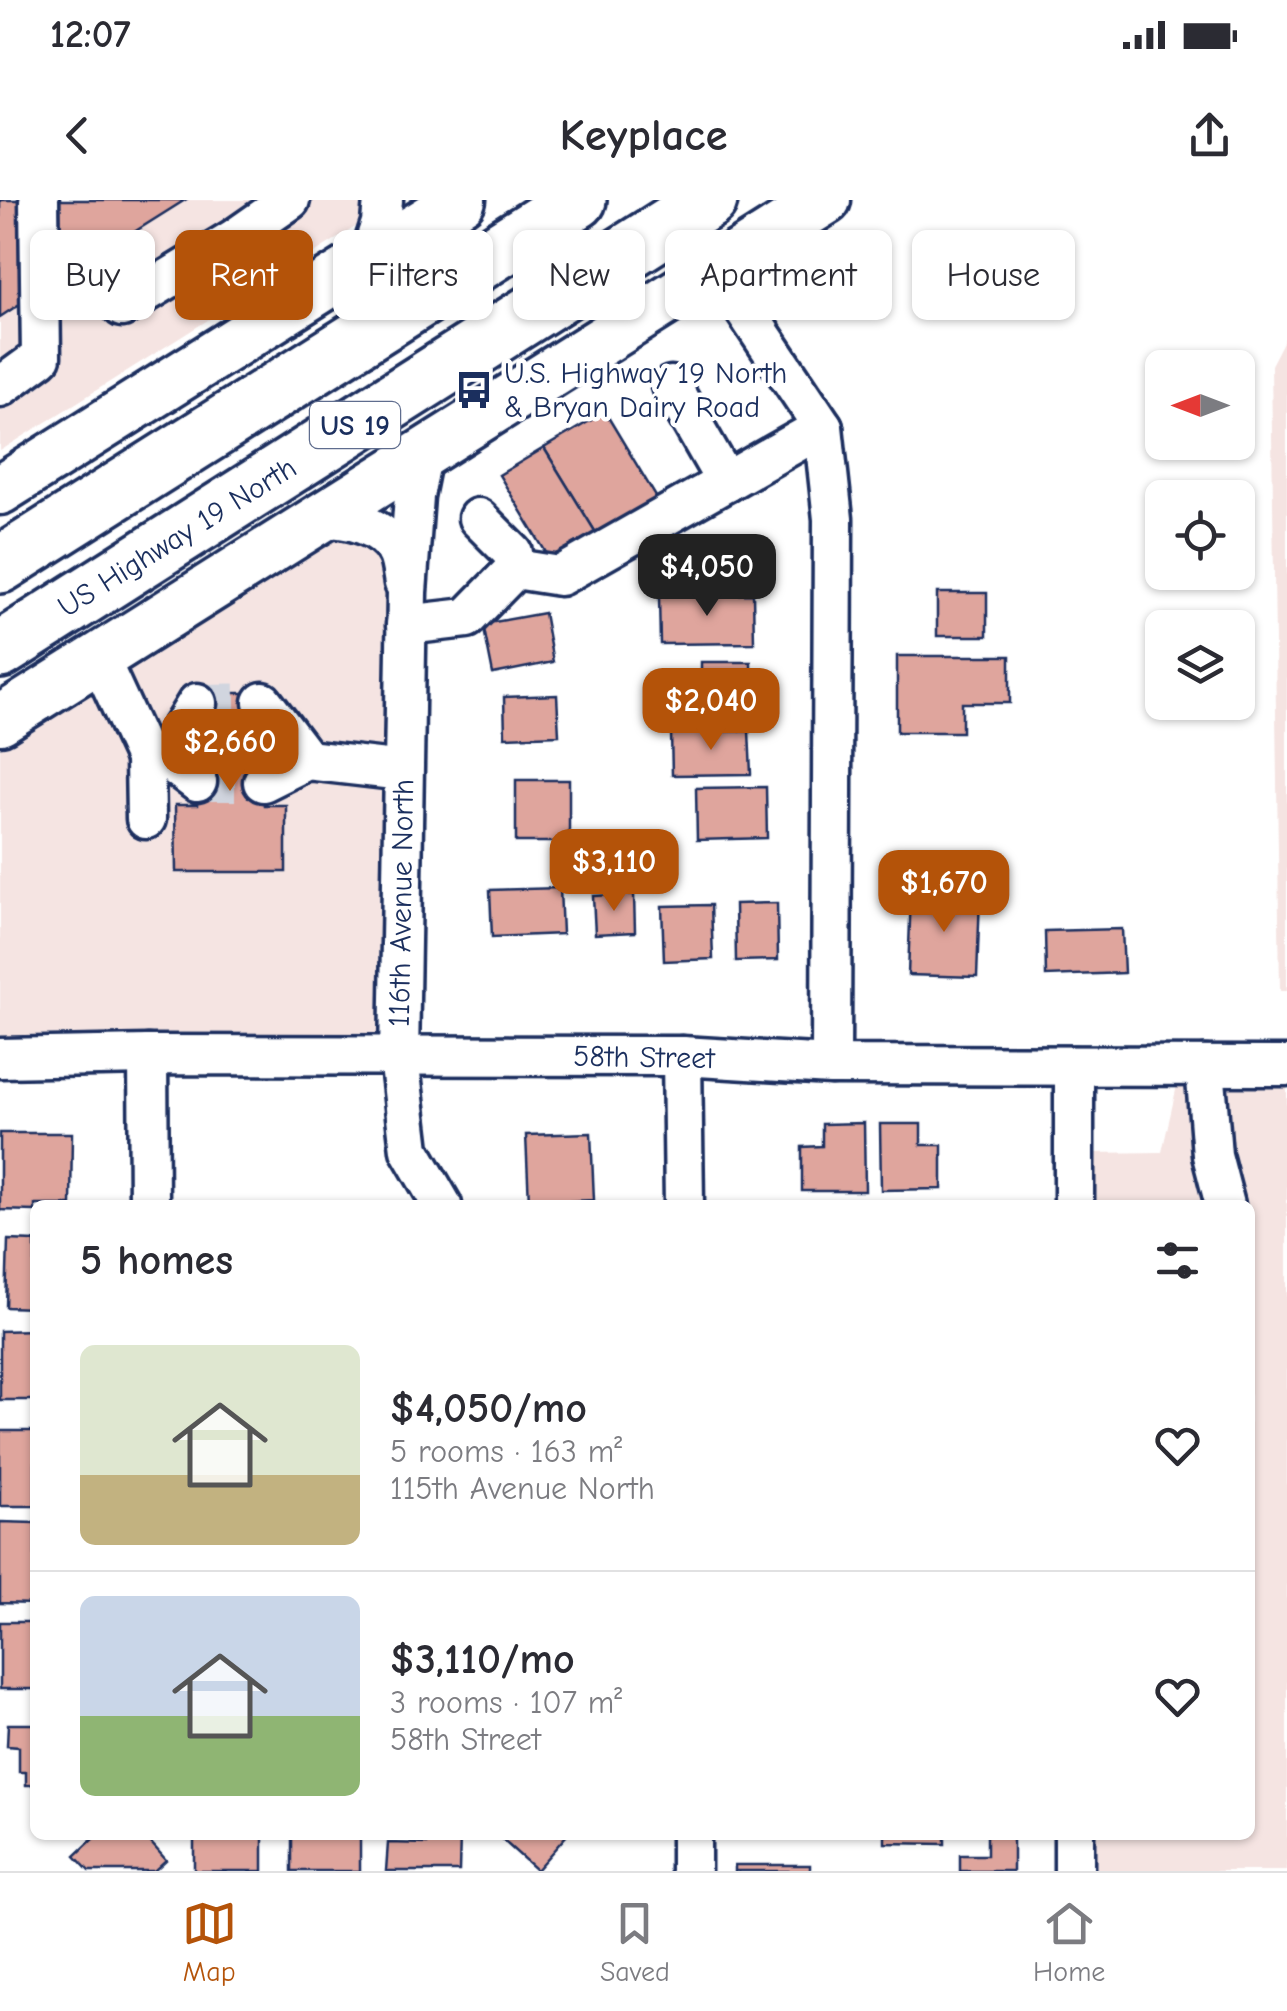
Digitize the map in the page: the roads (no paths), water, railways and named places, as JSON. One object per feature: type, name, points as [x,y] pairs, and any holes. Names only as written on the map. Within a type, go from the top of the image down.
[{"type":"highway","name":"US 19","points":[[0,565],[578,200]]},
{"type":"highway","name":"US Highway 19 North","points":[[0,650],[709,200]]},
{"type":"main road","points":[[777,230],[826,200]]},
{"type":"main road","points":[[413,230],[460,201]]},
{"type":"main road","points":[[0,490],[333,279]]},
{"type":"main road","points":[[0,720],[665,301]]},
{"type":"street","points":[[0,387],[41,357],[38,200]]},
{"type":"street","points":[[155,287],[290,200]]},
{"type":"street","points":[[378,230],[383,200]]},
{"type":"street","points":[[449,200],[460,201]]},
{"type":"street","points":[[751,320],[823,427],[833,519],[831,1065]]},
{"type":"street","points":[[671,386],[726,482]]},
{"type":"street","points":[[516,569],[560,576],[823,427]]},
{"type":"street","name":"116th Avenue North","points":[[422,456],[414,496],[406,608],[399,1057],[410,1150],[439,1200]]},
{"type":"street","name":"116th Avenue North","points":[[323,518],[348,518],[378,532],[397,551],[406,608]]},
{"type":"street","points":[[478,518],[513,553],[516,569]]},
{"type":"street","points":[[406,608],[467,618],[516,569]]},
{"type":"street","points":[[98,658],[155,758],[197,782]]},
{"type":"street","points":[[146,819],[155,758],[197,720]]},
{"type":"street","points":[[263,720],[308,760]]},
{"type":"street","points":[[263,782],[308,760],[403,771]]},
{"type":"street","points":[[148,1055],[149,1200]]},
{"type":"street","points":[[682,1056],[684,1200]]},
{"type":"street","name":"58th Street","points":[[0,1058],[682,1056],[831,1065],[1287,1066]]},
{"type":"street","points":[[1074,1066],[1074,1200]]},
{"type":"street","points":[[1205,1066],[1212,1155],[1223,1200]]},
{"type":"street","points":[[691,1840],[691,1871]]},
{"type":"street","points":[[1074,1840],[1074,1871]]},
{"type":"tunnel","points":[[197,703],[263,702]]},
{"type":"tunnel","points":[[197,738],[263,738]]},
{"type":"tunnel","points":[[197,782],[263,782]]},
{"type":"place","name":"U.S. Highway 19 North & Bryan Dairy Road","points":[[474,390]]}]
